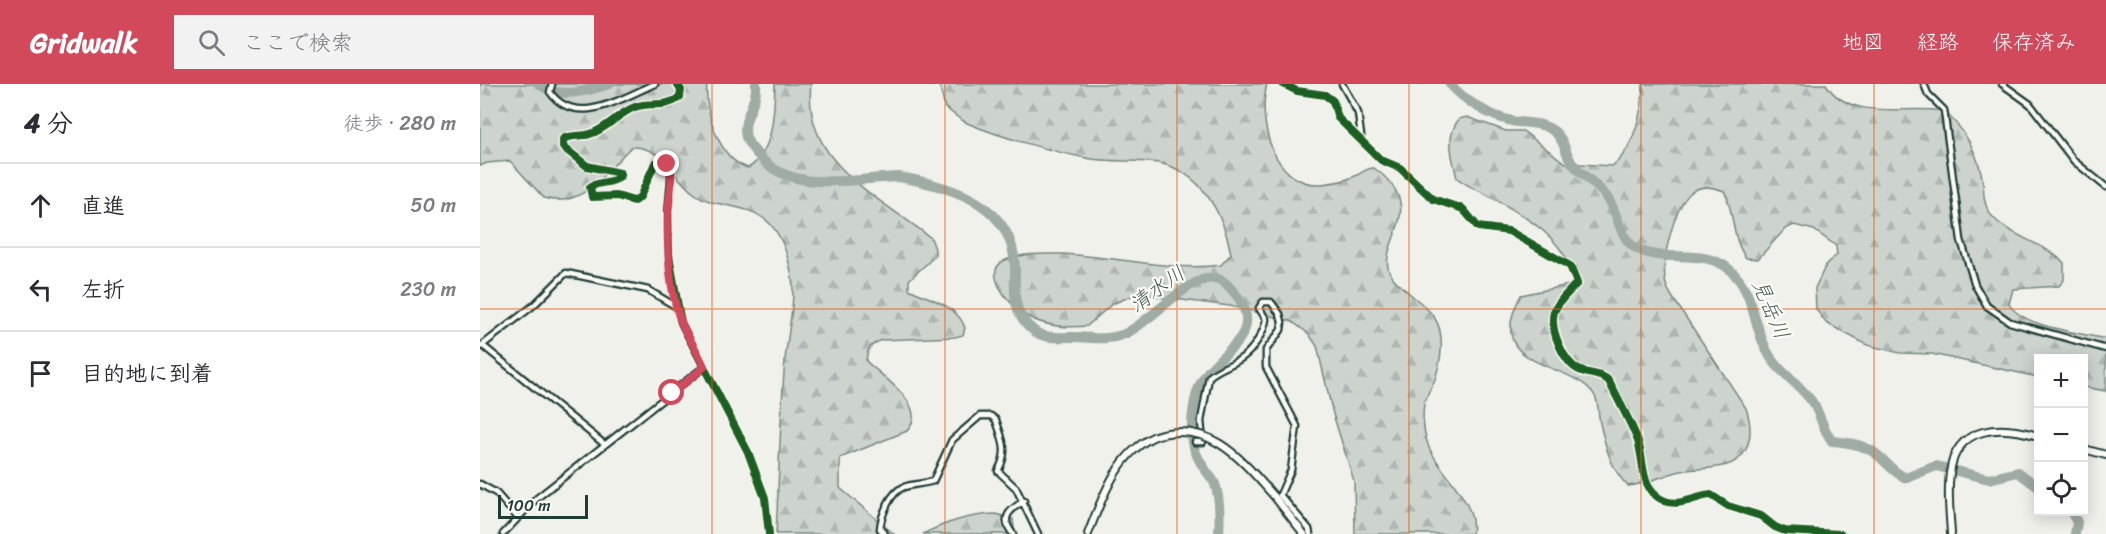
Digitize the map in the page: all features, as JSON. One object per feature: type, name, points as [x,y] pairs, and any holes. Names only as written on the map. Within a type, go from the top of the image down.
[{"type":"street","points":[[552,84],[550,92],[561,105],[583,110],[596,108],[655,84]]},
{"type":"street","points":[[677,84],[681,90],[680,97],[675,101],[666,105],[633,108],[592,134],[569,136],[563,139],[566,151],[587,166],[620,172],[620,177],[615,181],[590,187],[592,197],[597,199],[617,196],[634,201],[640,197],[656,163],[667,164],[672,171],[668,211],[669,255],[681,322],[760,482],[769,534]]},
{"type":"street","points":[[1283,84],[1298,91],[1325,95],[1333,101],[1338,118],[1362,143],[1381,159],[1401,168],[1434,199],[1463,209],[1478,226],[1509,231],[1569,266],[1577,283],[1554,311],[1553,321],[1558,340],[1571,366],[1581,372],[1604,377],[1609,381],[1638,439],[1642,470],[1656,495],[1666,501],[1681,502],[1711,495],[1728,506],[1761,516],[1775,527],[1785,531],[1841,534]]},
{"type":"street","points":[[1342,84],[1358,113],[1362,143]]},
{"type":"street","points":[[1924,84],[1928,94],[1944,110],[1962,240],[1980,296],[1998,315],[2010,322],[2106,349]]},
{"type":"street","points":[[2002,84],[2030,104],[2074,161],[2106,187]]},
{"type":"street","points":[[603,443],[481,345],[534,305],[566,273],[648,290],[677,307]]},
{"type":"street","points":[[1196,442],[1203,442],[1201,421],[1209,377],[1219,368],[1244,357],[1265,327],[1266,319],[1259,308],[1263,302],[1271,302],[1282,322],[1281,330],[1266,350],[1266,367],[1297,426],[1291,470],[1280,495],[1309,529],[1310,534]]},
{"type":"street","points":[[503,534],[518,517],[603,443],[704,367]]},
{"type":"street","points":[[885,534],[880,529],[881,520],[889,502],[904,487],[933,481],[952,440],[980,416],[991,416],[996,420],[1005,452],[1005,458],[998,471],[1016,488],[1038,534]]},
{"type":"street","points":[[1951,534],[1949,479],[1952,462],[1966,442],[1991,429],[2009,428],[2034,435]]},
{"type":"street","points":[[1088,534],[1124,458],[1143,441],[1155,436],[1188,432],[1220,442],[1241,458],[1304,534]]},
{"type":"street","points":[[2088,450],[2106,455]]},
{"type":"street","points":[[480,484],[496,493],[518,517]]},
{"type":"street","points":[[1013,534],[1005,521],[1006,515],[1009,510],[1024,501]]},
{"type":"green space","points":[[480,84],[707,84],[708,107],[721,145],[738,163],[748,168],[757,161],[768,142],[773,119],[775,84],[811,84],[811,112],[818,135],[831,156],[867,192],[931,238],[935,256],[909,280],[909,289],[949,308],[961,320],[965,328],[963,335],[955,337],[882,340],[872,345],[867,353],[866,361],[908,402],[913,412],[912,421],[907,431],[840,458],[840,488],[894,534],[776,534],[783,382],[793,286],[787,255],[772,226],[749,211],[703,199],[687,187],[659,157],[642,148],[631,147],[603,177],[582,193],[558,200],[544,198],[510,161],[487,163],[480,166]]},
{"type":"green space","points":[[939,84],[1267,84],[1264,116],[1267,133],[1280,163],[1291,175],[1304,182],[1321,184],[1344,180],[1374,168],[1391,183],[1399,198],[1401,212],[1389,251],[1388,263],[1391,275],[1429,311],[1440,331],[1439,364],[1424,404],[1424,430],[1433,456],[1464,499],[1472,522],[1472,534],[1355,534],[1354,481],[1333,414],[1317,346],[1309,334],[1291,321],[1230,306],[1134,295],[1112,304],[1087,326],[1047,324],[1032,319],[1019,310],[1005,296],[996,279],[996,271],[1000,264],[1008,259],[1028,255],[1062,254],[1202,267],[1221,265],[1231,254],[1228,239],[1216,210],[1199,185],[1174,168],[1159,163],[1086,158],[1042,148],[967,123],[945,108]]},
{"type":"green space","points":[[1643,84],[1826,84],[1836,96],[1863,108],[1943,111],[1958,125],[1970,143],[1981,173],[1985,203],[1994,218],[2012,232],[2046,249],[2064,263],[2064,280],[2059,286],[2013,289],[2009,304],[2016,312],[2039,324],[2106,339],[2106,391],[2088,388],[2088,354],[2034,354],[2034,376],[1932,354],[1900,353],[1867,345],[1826,323],[1816,309],[1815,288],[1827,263],[1837,255],[1836,246],[1814,230],[1794,225],[1785,229],[1758,259],[1746,258],[1735,234],[1724,191],[1704,187],[1693,191],[1687,197],[1675,218],[1666,257],[1666,282],[1671,295],[1746,408],[1750,426],[1748,444],[1738,460],[1730,464],[1681,471],[1628,486],[1617,472],[1610,457],[1599,420],[1595,396],[1584,384],[1535,361],[1521,351],[1512,338],[1511,320],[1521,295],[1575,282],[1570,266],[1553,241],[1530,220],[1457,178],[1451,140],[1459,119],[1467,117],[1506,131],[1523,131],[1565,163],[1612,166],[1620,159],[1631,140],[1641,106]]},
{"type":"green space","points":[[996,514],[1013,519],[1015,534],[923,534],[958,520]]},
{"type":"waterway","name":"清水川","points":[[539,84],[555,92],[564,93],[609,84]]},
{"type":"waterway","name":"清水川","points":[[756,84],[755,98],[746,123],[746,137],[759,156],[773,168],[788,176],[824,182],[899,177],[920,181],[961,194],[979,203],[994,216],[1006,231],[1013,250],[1015,298],[1019,312],[1027,325],[1038,334],[1052,337],[1116,337],[1145,321],[1195,283],[1207,279],[1218,279],[1229,286],[1245,311],[1246,323],[1237,342],[1210,369],[1200,384],[1192,423],[1196,453],[1217,490],[1219,534]]},
{"type":"waterway","name":"見岳川","points":[[1450,84],[1470,102],[1486,112],[1512,121],[1540,124],[1555,132],[1572,163],[1606,196],[1625,237],[1633,246],[1656,255],[1706,259],[1718,262],[1729,269],[1745,289],[1760,335],[1771,358],[1809,398],[1832,441],[1855,444],[1871,450],[1906,478],[1936,466],[1989,479],[2018,472],[2034,484]]},
{"type":"waterway","name":"見岳川","points":[[2073,516],[2077,522],[2075,534]]},
{"type":"cycle path","points":[[677,84],[681,90],[680,97],[674,101],[635,107],[596,132],[563,139],[563,147],[587,166],[620,173],[620,177],[616,179],[590,187],[592,197],[617,196],[634,201],[640,197],[655,163],[667,163],[671,171],[668,211],[669,255],[681,323],[748,452],[765,498],[769,534]]},
{"type":"cycle path","points":[[1283,84],[1297,91],[1325,95],[1333,101],[1338,118],[1381,160],[1400,168],[1433,199],[1463,209],[1478,227],[1509,231],[1570,266],[1577,283],[1556,308],[1553,319],[1559,345],[1573,366],[1609,381],[1636,436],[1646,481],[1656,496],[1676,503],[1711,495],[1728,506],[1761,516],[1775,527],[1785,531],[1841,534]]},
{"type":"route","points":[[667,164],[672,171],[668,229],[669,255],[677,307],[681,322],[704,367],[672,393]]}]
